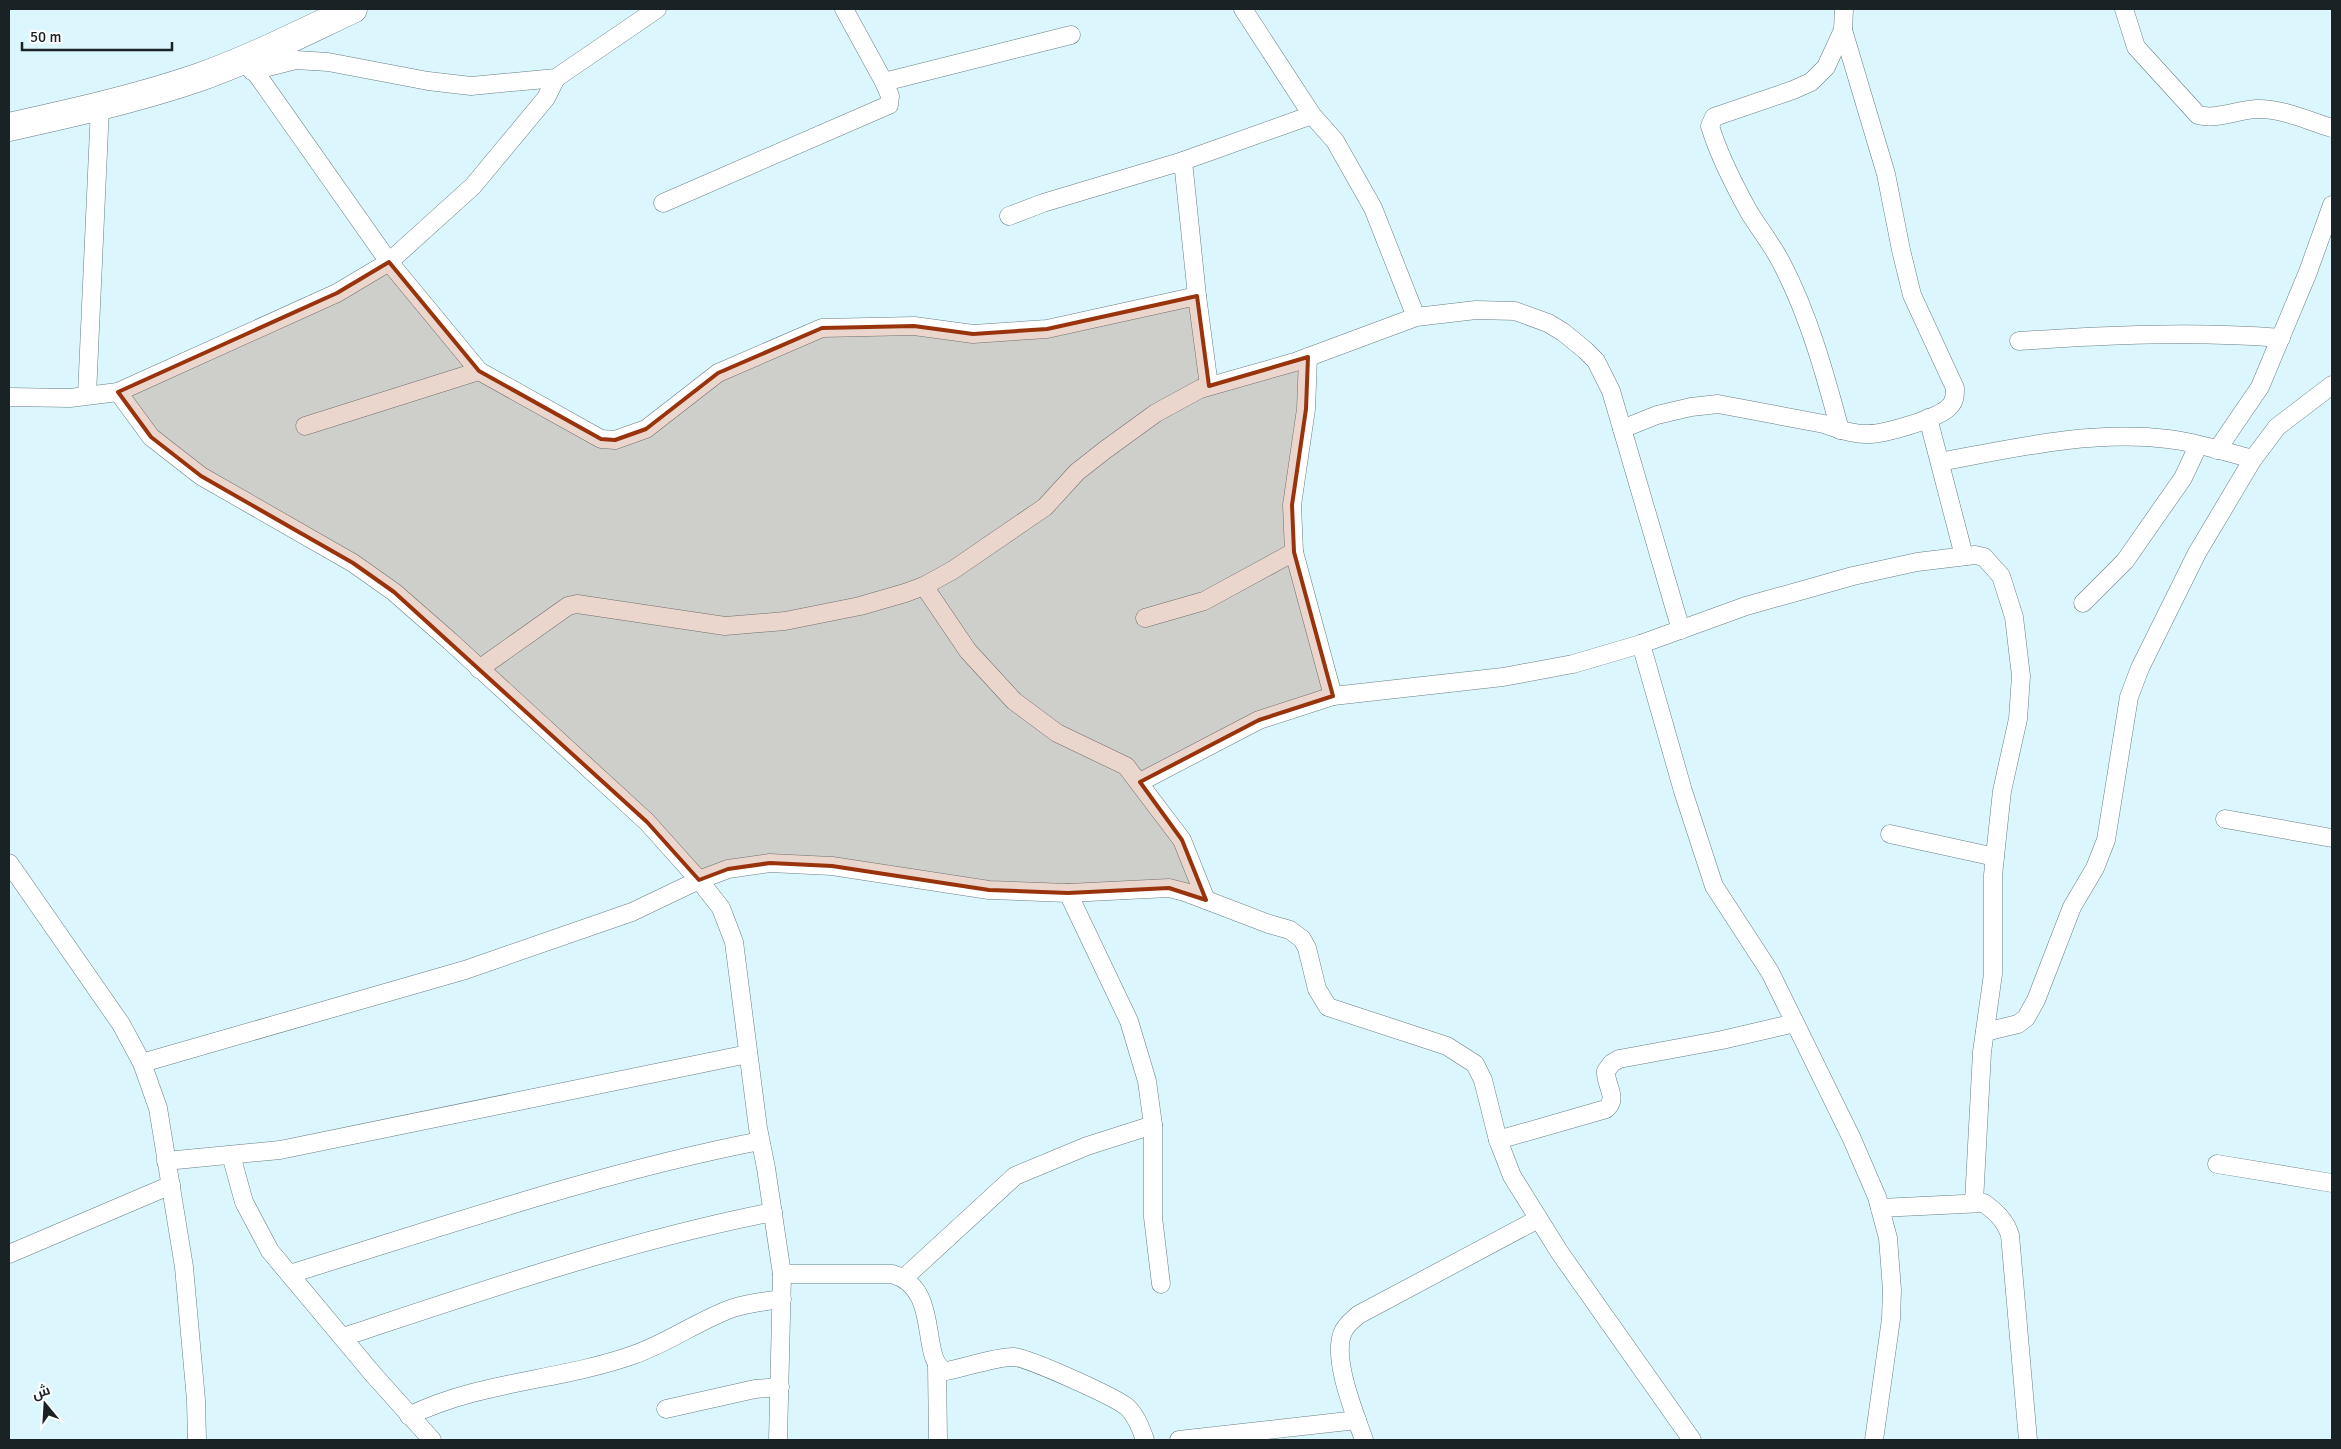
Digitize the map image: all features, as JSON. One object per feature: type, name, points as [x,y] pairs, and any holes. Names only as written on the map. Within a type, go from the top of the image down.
[{"type":"main road","points":[[9,127],[100,107],[198,77],[249,65],[354,9]]},
{"type":"street","points":[[657,9],[556,78],[471,86],[428,81],[328,62],[296,60],[249,65],[389,262],[479,371],[601,438],[615,440],[646,429],[718,373],[822,328],[914,326],[973,334],[1047,329],[1197,296]]},
{"type":"street","points":[[663,203],[888,105],[890,96],[884,82],[844,9]]},
{"type":"street","points":[[1242,9],[1312,115],[1335,141],[1373,208],[1416,317]]},
{"type":"street","points":[[1622,429],[1657,415],[1691,407],[1718,404],[1824,424],[1840,430],[1866,434],[1881,433],[1928,418],[1950,407],[1955,398],[1955,388],[1912,294],[1900,250],[1886,174],[1843,30],[1844,9]]},
{"type":"street","points":[[2124,9],[2136,47],[2198,115],[2208,117],[2256,109],[2272,110],[2332,128]]},
{"type":"street","points":[[1840,430],[1824,370],[1782,264],[1749,211],[1716,147],[1710,126],[1714,117],[1811,82],[1826,68],[1843,30]]},
{"type":"street","points":[[884,82],[1071,35]]},
{"type":"street","points":[[9,397],[70,398],[118,392],[337,293],[389,262],[473,186],[546,98],[556,78]]},
{"type":"street","points":[[87,395],[100,107]]},
{"type":"street","points":[[1009,216],[1043,203],[1183,161],[1312,115]]},
{"type":"street","points":[[1183,161],[1197,296],[1209,386]]},
{"type":"street","points":[[2218,450],[2260,387],[2308,272],[2332,205]]},
{"type":"street","points":[[479,669],[568,606],[577,604],[725,626],[785,621],[860,606],[924,586],[953,570],[1045,507],[1077,472],[1156,414],[1209,386],[1308,357],[1416,317],[1476,310],[1515,311],[1548,323],[1563,332],[1596,362],[1611,391],[1681,630]]},
{"type":"street","points":[[2020,341],[2092,336],[2231,334],[2281,338]]},
{"type":"street","points":[[1308,357],[1306,409],[1292,505],[1294,552],[1333,696]]},
{"type":"street","points":[[305,426],[479,371]]},
{"type":"street","points":[[1985,1032],[2018,1024],[2026,1018],[2036,1000],[2072,907],[2095,868],[2106,840],[2123,721],[2137,675],[2197,554],[2253,459],[2277,427],[2332,385]]},
{"type":"street","points":[[118,392],[151,437],[201,476],[353,563],[401,598],[647,822],[699,880],[721,908],[734,942],[760,1141],[782,1274],[778,1440]]},
{"type":"street","points":[[1928,418],[1964,556]]},
{"type":"street","points":[[1940,462],[2080,438],[2153,438],[2218,450],[2253,459]]},
{"type":"street","points":[[2083,604],[2125,561],[2183,478],[2198,446]]},
{"type":"street","points":[[1144,618],[1204,601],[1294,552]]},
{"type":"street","points":[[1140,782],[1259,720],[1333,696],[1503,677],[1573,664],[1641,644],[1746,606],[1853,576],[1917,562],[1975,554],[1984,558],[2002,576],[2014,617],[2021,676],[2018,719],[2002,791],[1995,858],[1993,974],[1982,1052],[1974,1202]]},
{"type":"street","points":[[924,586],[968,652],[1014,700],[1057,733],[1126,766],[1140,782],[1182,840],[1206,900]]},
{"type":"street","points":[[1641,644],[1683,791],[1714,886],[1770,972],[1852,1139],[1880,1208],[1888,1238],[1892,1290],[1891,1319],[1874,1440]]},
{"type":"street","points":[[2225,819],[2332,838]]},
{"type":"street","points":[[1890,834],[1995,858]]},
{"type":"street","points":[[9,863],[121,1024],[142,1063],[158,1108],[184,1267],[196,1400],[197,1440]]},
{"type":"street","points":[[142,1063],[465,970],[632,912],[699,880],[728,869],[779,864],[832,866],[989,890],[1068,893],[1170,888],[1290,930],[1302,939],[1312,962],[1317,990],[1328,1007],[1446,1046],[1475,1064],[1484,1080],[1498,1140],[1512,1176],[1560,1253],[1692,1440]]},
{"type":"street","points":[[1068,893],[1135,1036],[1147,1081],[1153,1125],[1153,1218],[1161,1284]]},
{"type":"street","points":[[1498,1140],[1606,1110],[1612,1102],[1612,1097],[1606,1071],[1612,1062],[1619,1059],[1722,1040],[1795,1023]]},
{"type":"street","points":[[166,1161],[280,1150],[748,1054]]},
{"type":"street","points":[[904,1278],[1018,1174],[1087,1146],[1153,1125]]},
{"type":"street","points":[[290,1274],[671,1160],[760,1141]]},
{"type":"street","points":[[231,1155],[244,1202],[270,1252],[409,1416],[425,1439]]},
{"type":"street","points":[[2217,1164],[2332,1182]]},
{"type":"street","points":[[9,1254],[171,1185]]},
{"type":"street","points":[[1880,1208],[1974,1202],[1984,1203],[1997,1213],[2010,1235],[2028,1440]]},
{"type":"street","points":[[343,1337],[543,1271],[712,1224],[773,1212]]},
{"type":"street","points":[[1364,1440],[1344,1378],[1339,1353],[1344,1330],[1358,1315],[1538,1219]]},
{"type":"street","points":[[782,1274],[892,1274],[904,1278],[921,1295],[937,1365],[938,1440]]},
{"type":"street","points":[[409,1416],[450,1397],[554,1377],[635,1355],[734,1308],[782,1299]]},
{"type":"street","points":[[937,1365],[946,1371],[1013,1357],[1030,1360],[1051,1371],[1089,1386],[1126,1406],[1137,1421],[1145,1440]]},
{"type":"street","points":[[666,1409],[700,1403],[755,1389],[780,1387]]},
{"type":"street","points":[[1179,1440],[1357,1420]]},
{"type":"highlighted area","points":[[389,262],[479,371],[601,439],[615,440],[646,429],[718,373],[822,328],[914,326],[973,334],[1047,329],[1197,296],[1209,386],[1308,357],[1306,409],[1292,505],[1294,552],[1333,696],[1259,720],[1140,782],[1182,840],[1206,900],[1169,888],[1068,893],[989,890],[832,866],[770,863],[728,869],[699,880],[647,822],[394,592],[353,563],[201,476],[151,437],[118,392],[337,293]]}]
